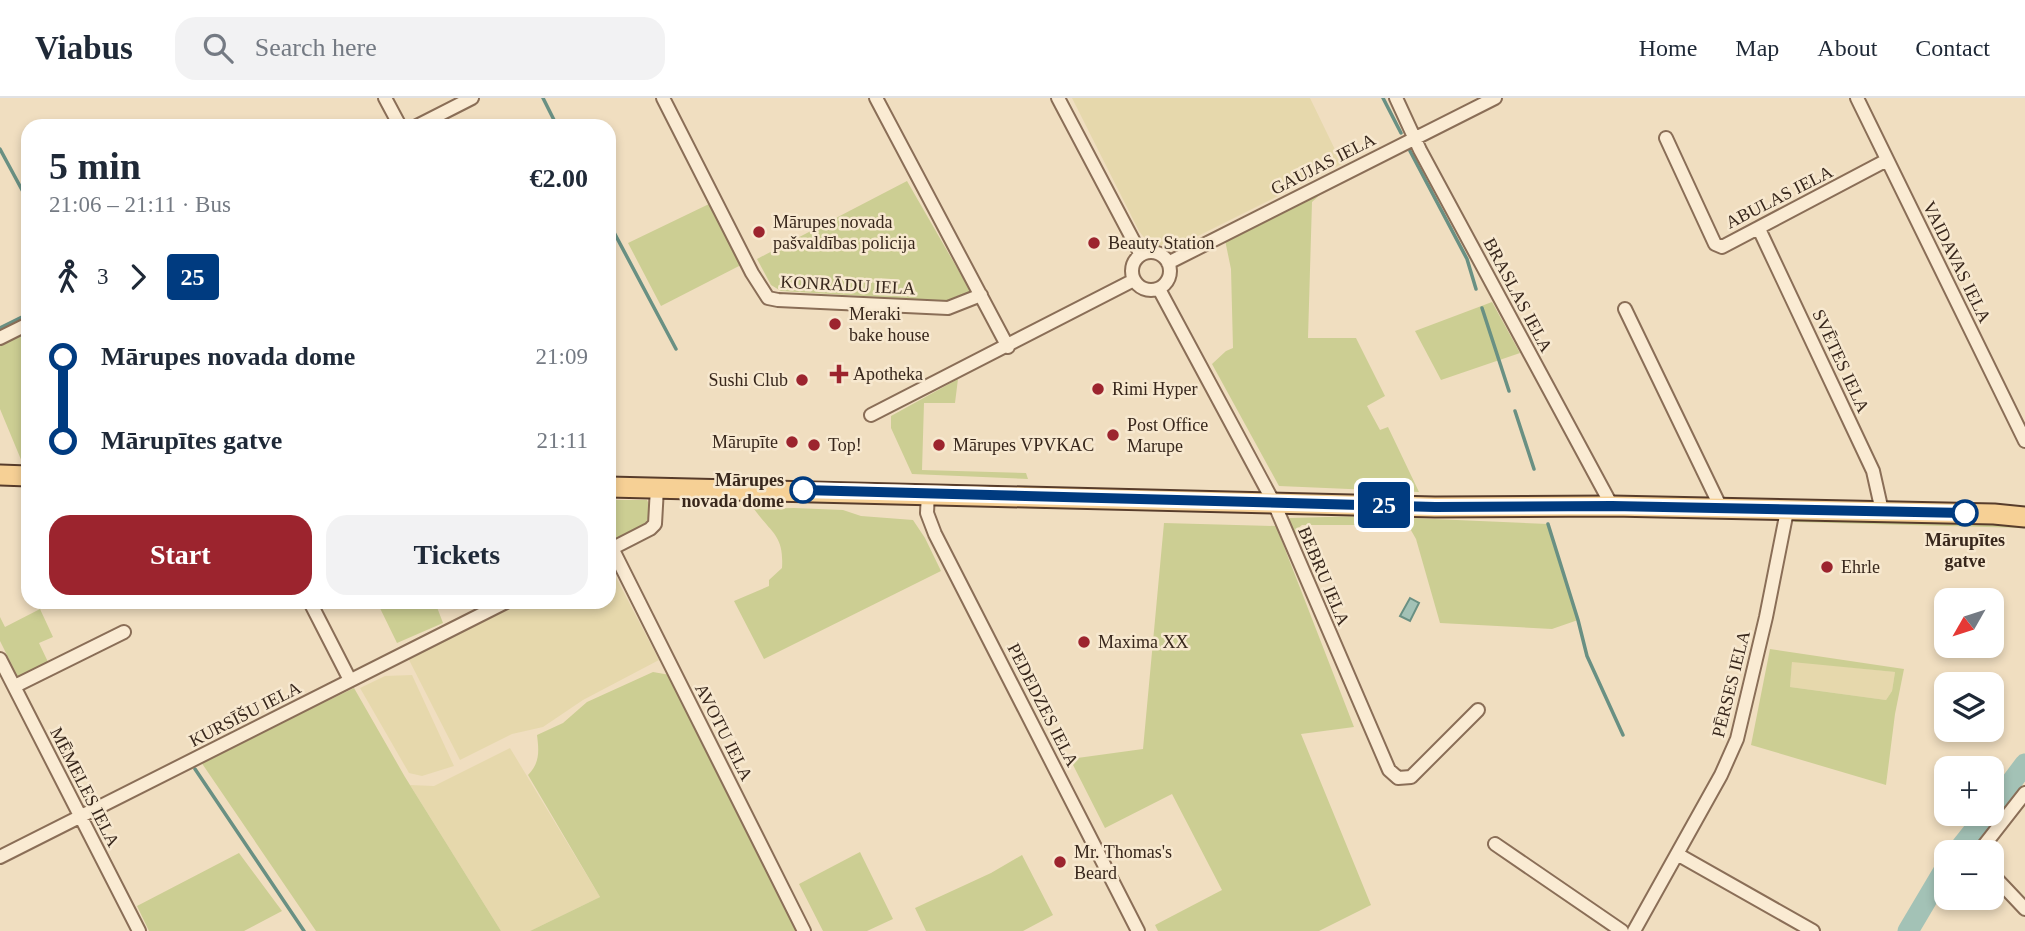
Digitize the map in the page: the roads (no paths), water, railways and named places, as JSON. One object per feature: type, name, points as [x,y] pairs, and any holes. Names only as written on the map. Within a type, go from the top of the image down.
[{"type":"main road","points":[[0,475],[21,476]]},
{"type":"main road","points":[[616,487],[1435,507],[1612,506],[2025,516]]},
{"type":"street","points":[[385,98],[396,119]]},
{"type":"street","points":[[431,119],[472,98]]},
{"type":"street","name":"KONRĀDU IELA","points":[[663,98],[752,273],[768,298],[948,308],[981,295]]},
{"type":"street","points":[[876,98],[1008,347]]},
{"type":"street","points":[[1058,98],[1141,256]]},
{"type":"street","name":"BRASLAS IELA","points":[[1396,98],[1612,506]]},
{"type":"street","name":"GAUJAS IELA","points":[[1168,263],[1495,98]]},
{"type":"street","name":"VAIDAVAS IELA","points":[[1857,98],[2025,441]]},
{"type":"street","name":"ABULAS IELA","points":[[1665,138],[1715,244],[1722,247],[1887,160]]},
{"type":"street","name":"SVĒTES IELA","points":[[1759,229],[1873,471],[1882,511]]},
{"type":"street","points":[[1156,253],[1168,263],[1169,278],[1159,289],[1145,289],[1135,280],[1133,267],[1141,256],[1156,253]]},
{"type":"street","points":[[871,415],[1135,280]]},
{"type":"street","name":"BEBRU IELA","points":[[1159,289],[1274,503],[1389,769],[1398,778],[1411,777],[1478,710]]},
{"type":"street","points":[[1625,309],[1721,508]]},
{"type":"street","points":[[0,338],[21,328]]},
{"type":"street","points":[[616,546],[655,524],[657,488]]},
{"type":"street","name":"PEDEDZES IELA","points":[[928,493],[927,513],[935,534],[1138,931]]},
{"type":"street","name":"PĒRSES IELA","points":[[1634,931],[1721,775],[1737,739],[1766,617],[1787,511]]},
{"type":"street","name":"AVOTU IELA","points":[[616,559],[804,931]]},
{"type":"street","points":[[314,609],[350,680]]},
{"type":"street","name":"KURSĪŠU IELA","points":[[0,857],[492,609]]},
{"type":"street","points":[[15,686],[124,632]]},
{"type":"street","name":"MĒMELES IELA","points":[[0,659],[139,931]]},
{"type":"street","points":[[1988,840],[2025,793]]},
{"type":"street","points":[[1495,844],[1622,931]]},
{"type":"street","points":[[1677,854],[1813,931]]},
{"type":"street","points":[[2004,887],[2025,909]]},
{"type":"waterway","points":[[543,98],[554,119]]},
{"type":"waterway","points":[[1383,98],[1401,133]]},
{"type":"waterway","points":[[0,149],[21,188]]},
{"type":"waterway","points":[[1410,151],[1467,259],[1476,289]]},
{"type":"waterway","points":[[616,236],[676,349]]},
{"type":"waterway","points":[[1482,308],[1509,391]]},
{"type":"waterway","points":[[0,328],[21,318]]},
{"type":"waterway","points":[[1515,411],[1534,469]]},
{"type":"waterway","points":[[1548,524],[1587,656],[1623,735]]},
{"type":"waterway","name":"Mārupīte","points":[[2004,792],[2025,764]]},
{"type":"waterway","points":[[195,769],[304,931]]},
{"type":"waterway","name":"Mārupīte","points":[[1966,840],[1978,826]]},
{"type":"waterway","name":"Mārupīte","points":[[1908,931],[1934,887]]},
{"type":"place","name":"Mārupes novada pašvaldības policija","points":[[759,232]]},
{"type":"place","name":"Beauty Station","points":[[1094,243]]},
{"type":"place","name":"Meraki bake house","points":[[835,324]]},
{"type":"place","name":"Apotheka","points":[[839,374]]},
{"type":"place","name":"Sushi Club","points":[[802,380]]},
{"type":"place","name":"Rimi Hyper","points":[[1098,389]]},
{"type":"place","name":"Post Office Marupe","points":[[1113,435]]},
{"type":"place","name":"Mārupīte","points":[[792,442]]},
{"type":"place","name":"Top!","points":[[814,445]]},
{"type":"place","name":"Mārupes VPVKAC","points":[[939,445]]},
{"type":"place","name":"Mārupes novada dome","points":[[803,490]]},
{"type":"place","name":"Mārupītes gatve","points":[[1965,513]]},
{"type":"place","name":"Ehrle","points":[[1827,567]]},
{"type":"place","name":"Maxima XX","points":[[1084,642]]},
{"type":"place","name":"Mr. Thomas's Beard","points":[[1060,862]]}]
